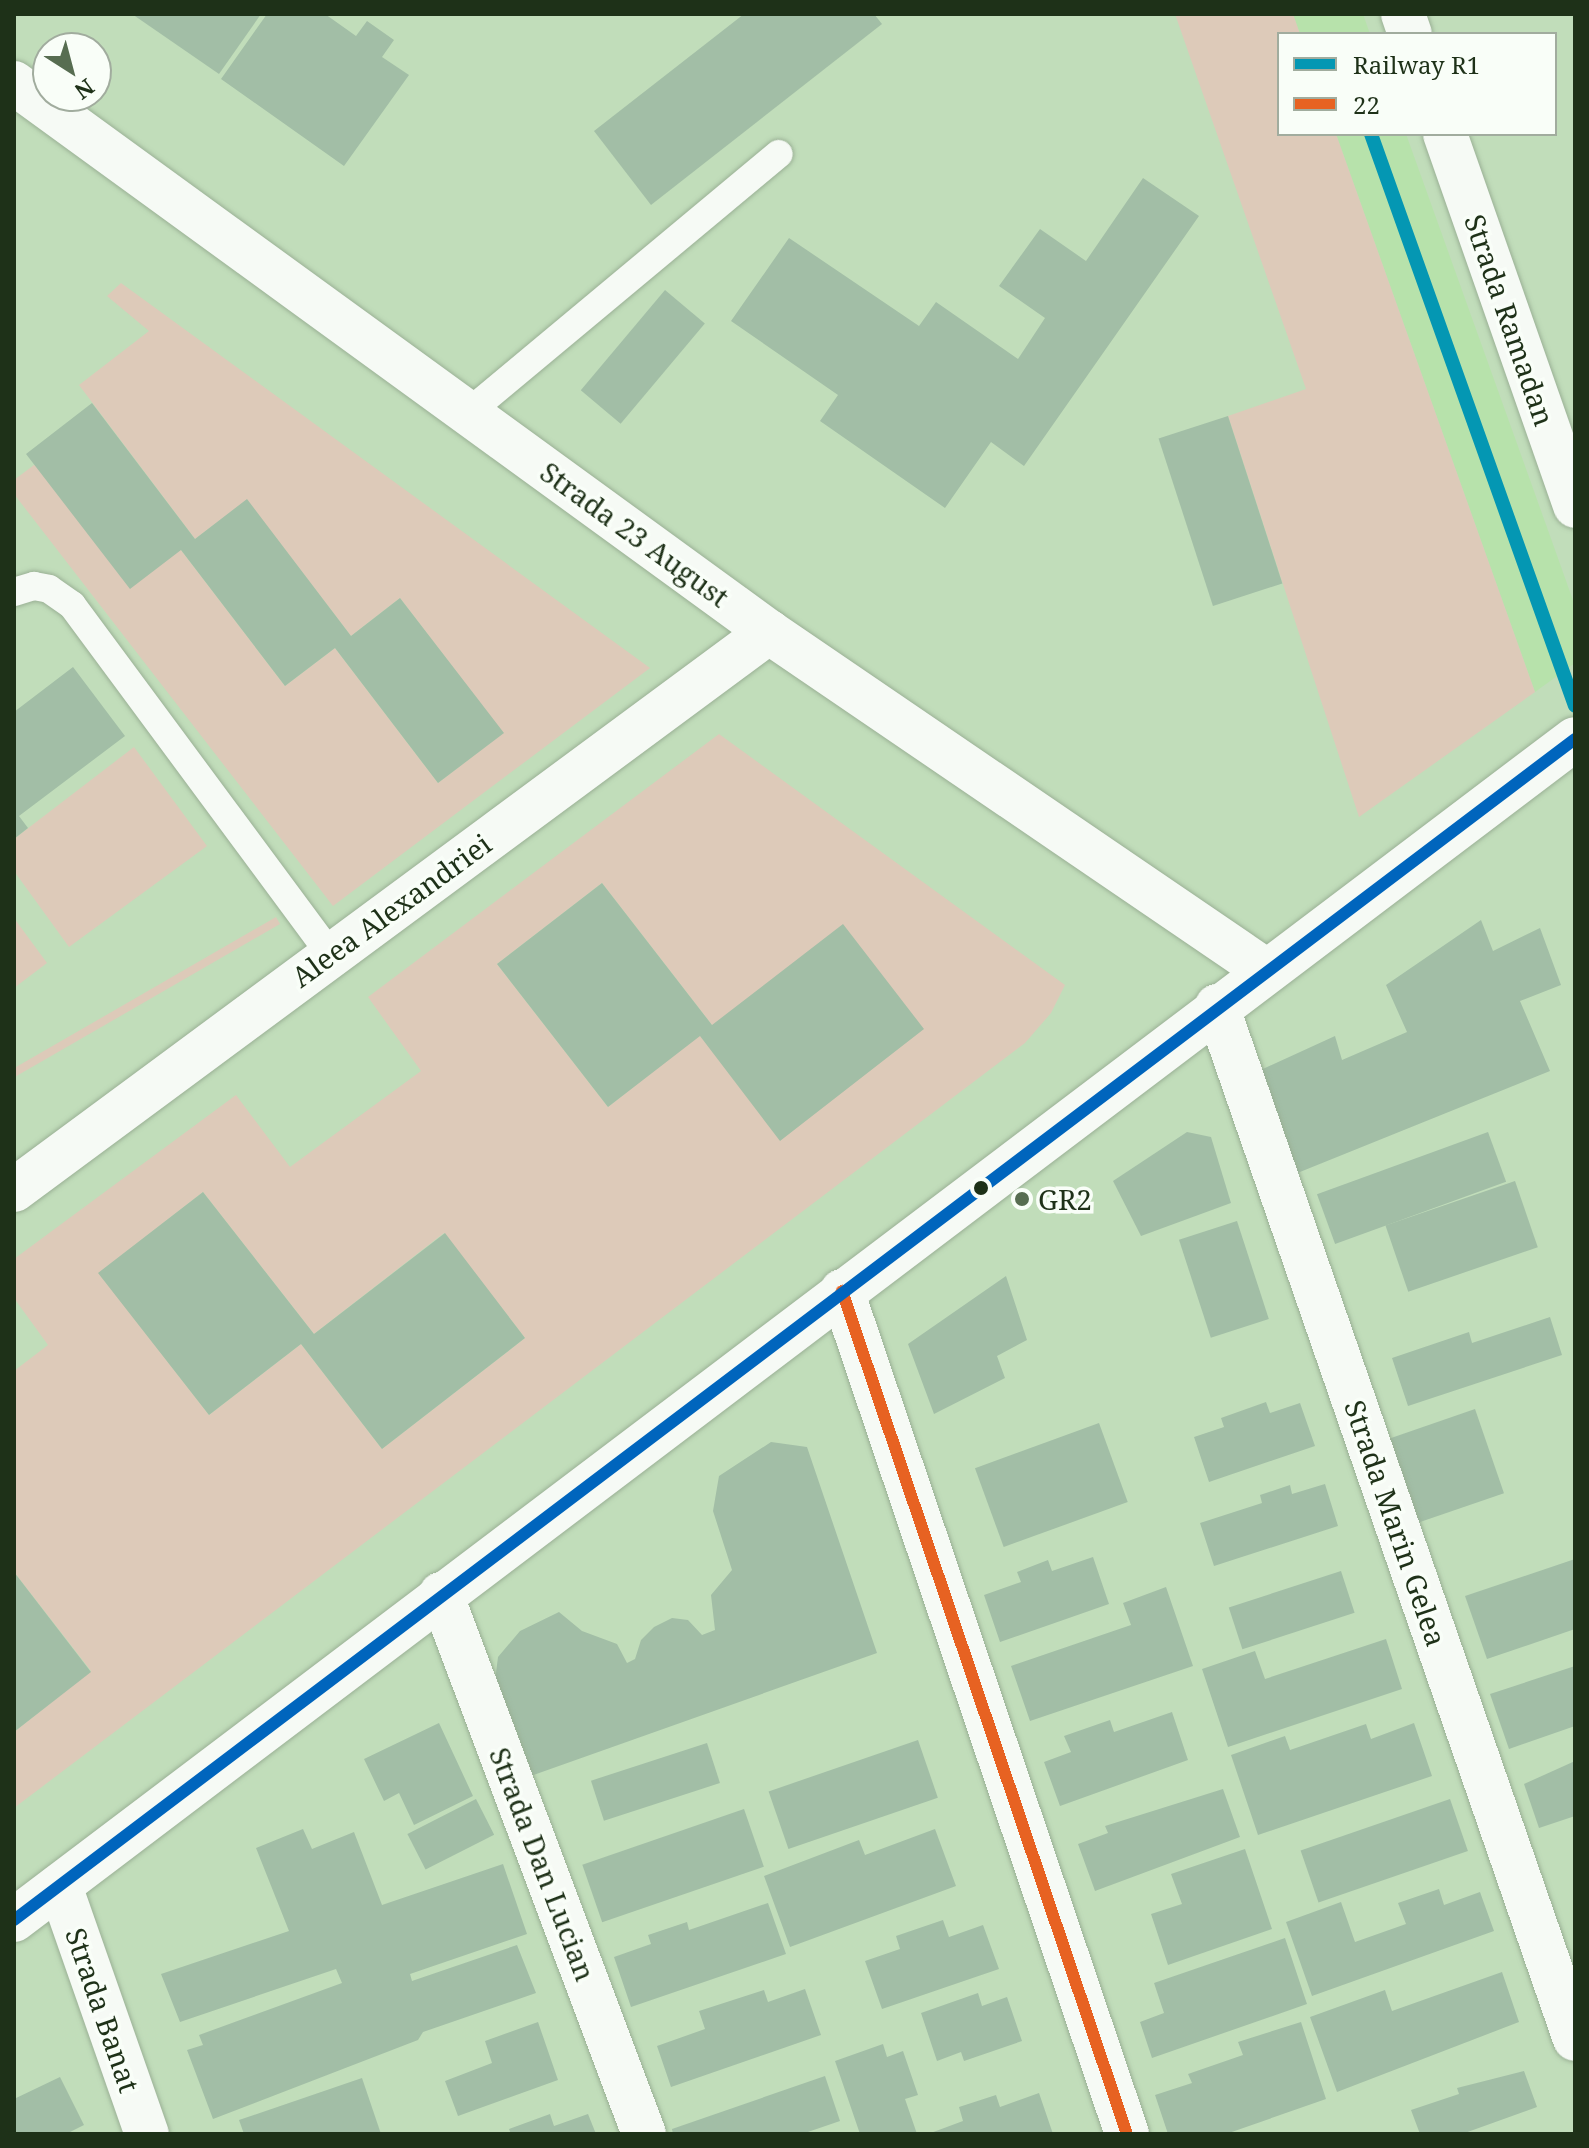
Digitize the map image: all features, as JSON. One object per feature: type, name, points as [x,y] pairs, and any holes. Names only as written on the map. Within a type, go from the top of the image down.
[{"type":"street","name":"Strada 23 August","points":[[14,83],[769,632],[1265,970]]},
{"type":"street","name":"Strada Ramadan","points":[[1446,136],[1575,506]]},
{"type":"street","name":"Aleea Alexandriei","points":[[14,1190],[769,632]]},
{"type":"street","points":[[14,1920],[1217,1006],[1575,739]]},
{"type":"street","name":"Strada Marin Gelea","points":[[1217,1006],[1575,2039]]},
{"type":"street","points":[[842,1291],[1127,2134]]},
{"type":"street","name":"Strada Dan Lucian","points":[[441,1594],[644,2134]]},
{"type":"street","name":"Strada Banat","points":[[60,1886],[147,2134]]},
{"type":"lane","points":[[469,412],[779,154]]},
{"type":"lane","points":[[14,592],[34,586],[49,589],[72,605],[330,954]]},
{"type":"shaded area","points":[[1175,14],[1293,14],[1299,32],[1277,32],[1277,136],[1337,136],[1535,692],[1359,817],[1228,416],[1306,389]]},
{"type":"shaded area","points":[[1293,14],[1363,14],[1369,32],[1299,32]]},
{"type":"shaded area","points":[[1337,136],[1407,136],[1554,547],[1575,606],[1575,663],[1535,692]]},
{"type":"shaded area","points":[[121,283],[650,668],[333,906],[14,494],[14,480],[34,465],[181,550],[285,686],[335,648],[438,783],[503,733],[400,598],[351,636],[247,500],[195,539],[79,385],[149,331],[107,296]]},
{"type":"shaded area","points":[[719,734],[1065,985],[1051,1013],[1025,1043],[14,1808],[14,1732],[91,1671],[14,1572],[14,1371],[48,1345],[14,1298],[14,1259],[236,1095],[290,1167],[421,1071],[368,997]],"holes":[[[602,883],[712,1025],[608,1107],[497,964]],[[203,1192],[314,1334],[444,1233],[525,1338],[382,1449],[301,1344],[209,1415],[99,1273]]]},
{"type":"shaded area","points":[[134,747],[207,846],[69,947],[14,871],[14,839]]},
{"type":"shaded area","points":[[276,917],[280,924],[14,1078],[14,1068]]},
{"type":"shaded area","points":[[14,918],[47,963],[14,988]]},
{"type":"building","points":[[132,14],[261,14],[219,74]]},
{"type":"building","points":[[267,14],[325,14],[356,36],[367,21],[394,40],[382,57],[409,75],[344,166],[221,79]]},
{"type":"building","points":[[744,14],[874,14],[882,24],[651,205],[594,131]]},
{"type":"building","points":[[1143,178],[1199,216],[1024,466],[991,442],[945,508],[820,421],[838,395],[731,321],[789,238],[919,326],[936,302],[1018,359],[1045,318],[999,286],[1040,229],[1086,261]]},
{"type":"building","points":[[665,290],[705,323],[621,424],[581,390]]},
{"type":"building","points":[[92,403],[195,539],[247,499],[351,636],[400,598],[504,733],[438,783],[335,648],[285,686],[181,550],[130,589],[26,454]]},
{"type":"building","points":[[1228,416],[1282,583],[1213,606],[1159,439]]},
{"type":"building","points":[[73,667],[125,736],[19,816],[28,828],[14,839],[14,712]]},
{"type":"building","points":[[602,883],[712,1025],[843,924],[924,1029],[780,1141],[700,1036],[608,1107],[497,964]]},
{"type":"building","points":[[1481,920],[1493,951],[1540,928],[1561,985],[1520,1001],[1550,1071],[1290,1176],[1252,1074],[1335,1036],[1342,1060],[1407,1032],[1386,985]]},
{"type":"building","points":[[1187,1132],[1211,1137],[1231,1203],[1141,1236],[1113,1181]]},
{"type":"building","points":[[1488,1132],[1506,1182],[1335,1244],[1317,1194]]},
{"type":"building","points":[[1515,1181],[1538,1247],[1408,1292],[1385,1226]]},
{"type":"building","points":[[203,1192],[314,1334],[445,1233],[525,1338],[382,1449],[301,1344],[209,1415],[98,1273]]},
{"type":"building","points":[[1237,1221],[1269,1319],[1211,1338],[1179,1240]]},
{"type":"building","points":[[1006,1276],[1027,1340],[997,1356],[1005,1378],[934,1414],[908,1344]]},
{"type":"building","points":[[1550,1317],[1562,1355],[1408,1406],[1392,1358],[1469,1332],[1472,1343]]},
{"type":"building","points":[[1266,1402],[1270,1413],[1300,1403],[1315,1446],[1209,1482],[1194,1437],[1224,1427],[1221,1418]]},
{"type":"building","points":[[1475,1409],[1504,1493],[1418,1523],[1389,1439]]},
{"type":"building","points":[[1099,1423],[1128,1502],[1004,1547],[975,1468]]},
{"type":"building","points":[[771,1442],[807,1447],[877,1653],[525,1778],[494,1689],[498,1657],[520,1631],[559,1612],[582,1631],[617,1644],[627,1663],[635,1659],[641,1640],[654,1627],[672,1618],[688,1620],[702,1635],[715,1630],[711,1595],[732,1570],[713,1511],[719,1476]]},
{"type":"building","points":[[1325,1484],[1338,1526],[1214,1566],[1200,1523],[1262,1503],[1260,1495],[1290,1485],[1292,1494]]},
{"type":"building","points":[[1093,1557],[1109,1604],[1000,1642],[984,1595],[1021,1582],[1017,1572],[1048,1560],[1052,1571]]},
{"type":"building","points":[[1575,1559],[1575,1629],[1487,1659],[1465,1596]]},
{"type":"building","points":[[1341,1571],[1355,1613],[1242,1649],[1229,1607]]},
{"type":"building","points":[[14,1572],[91,1672],[14,1732]]},
{"type":"building","points":[[1166,1587],[1193,1666],[1030,1721],[1011,1666],[1131,1625],[1123,1603]]},
{"type":"building","points":[[1386,1639],[1402,1689],[1228,1747],[1202,1669],[1255,1651],[1265,1679]]},
{"type":"building","points":[[1575,1666],[1575,1726],[1509,1749],[1490,1694]]},
{"type":"building","points":[[1172,1712],[1188,1760],[1060,1806],[1044,1762],[1071,1752],[1064,1736],[1110,1720],[1114,1732]]},
{"type":"building","points":[[439,1723],[473,1796],[414,1825],[399,1793],[384,1801],[364,1759]]},
{"type":"building","points":[[1414,1723],[1432,1776],[1258,1835],[1231,1755],[1285,1736],[1290,1750],[1366,1724],[1371,1739]]},
{"type":"building","points":[[918,1740],[938,1798],[788,1849],[769,1791]]},
{"type":"building","points":[[707,1743],[720,1783],[604,1821],[591,1781]]},
{"type":"building","points":[[1575,1761],[1575,1816],[1539,1828],[1524,1784]]},
{"type":"building","points":[[1223,1789],[1240,1837],[1095,1891],[1078,1844],[1108,1833],[1105,1826]]},
{"type":"building","points":[[476,1799],[494,1835],[426,1870],[407,1834]]},
{"type":"building","points":[[1450,1799],[1468,1851],[1319,1902],[1301,1850]]},
{"type":"building","points":[[744,1809],[764,1867],[602,1922],[582,1865]]},
{"type":"building","points":[[303,1829],[312,1849],[354,1832],[382,1905],[503,1864],[527,1934],[410,1974],[412,1981],[517,1945],[536,1993],[423,2032],[418,2040],[213,2119],[187,2050],[203,2045],[199,2035],[342,1983],[336,1969],[180,2022],[161,1974],[289,1931],[256,1848]]},
{"type":"building","points":[[935,1829],[956,1886],[790,1947],[764,1876],[859,1840],[865,1855]]},
{"type":"building","points":[[1245,1849],[1272,1929],[1168,1965],[1151,1914],[1182,1904],[1171,1874]]},
{"type":"building","points":[[1439,1889],[1444,1905],[1480,1892],[1494,1931],[1312,1996],[1286,1922],[1341,1902],[1355,1942],[1406,1924],[1398,1903]]},
{"type":"building","points":[[768,1903],[786,1954],[631,2007],[614,1957],[651,1944],[648,1935],[687,1922],[689,1930]]},
{"type":"building","points":[[943,1920],[949,1937],[983,1925],[999,1969],[882,2009],[865,1961],[900,1949],[896,1936]]},
{"type":"building","points":[[1285,1938],[1307,2004],[1152,2058],[1140,2022],[1164,2013],[1154,1983]]},
{"type":"building","points":[[1502,1972],[1519,2022],[1337,2092],[1310,2017],[1385,1990],[1392,2011]]},
{"type":"building","points":[[805,1989],[821,2035],[671,2087],[657,2046],[705,2029],[699,2011],[764,1990],[768,2002]]},
{"type":"building","points":[[978,1993],[982,2006],[1007,1997],[1022,2041],[964,2061],[961,2052],[937,2061],[921,2013]]},
{"type":"building","points":[[538,2022],[558,2080],[458,2116],[445,2081],[492,2063],[485,2041]]},
{"type":"building","points":[[1301,2022],[1326,2099],[1226,2134],[1168,2134],[1155,2095],[1192,2083],[1188,2074],[1243,2055],[1238,2042]]},
{"type":"building","points":[[883,2044],[887,2057],[903,2051],[918,2095],[905,2099],[917,2134],[860,2134],[835,2061]]},
{"type":"building","points":[[1524,2071],[1537,2107],[1462,2134],[1420,2134],[1411,2110],[1459,2094],[1457,2088]]},
{"type":"building","points":[[825,2076],[840,2121],[802,2134],[673,2134],[672,2129]]},
{"type":"building","points":[[60,2077],[84,2125],[66,2134],[14,2134],[14,2099]]},
{"type":"building","points":[[362,2078],[381,2134],[244,2134],[239,2120]]},
{"type":"building","points":[[1039,2093],[1053,2134],[928,2134],[963,2121],[959,2107],[996,2095],[1000,2107]]},
{"type":"building","points":[[550,2114],[554,2126],[588,2114],[596,2134],[511,2134],[509,2129]]},
{"type":"rail line","name":"R1","points":[[1372,136],[1575,706]]},
{"type":"transit line","points":[[14,1920],[1575,739]]},
{"type":"transit line","name":"22","points":[[842,1291],[1127,2134]]},
{"type":"place","name":"GR2","points":[[1022,1199]]}]
